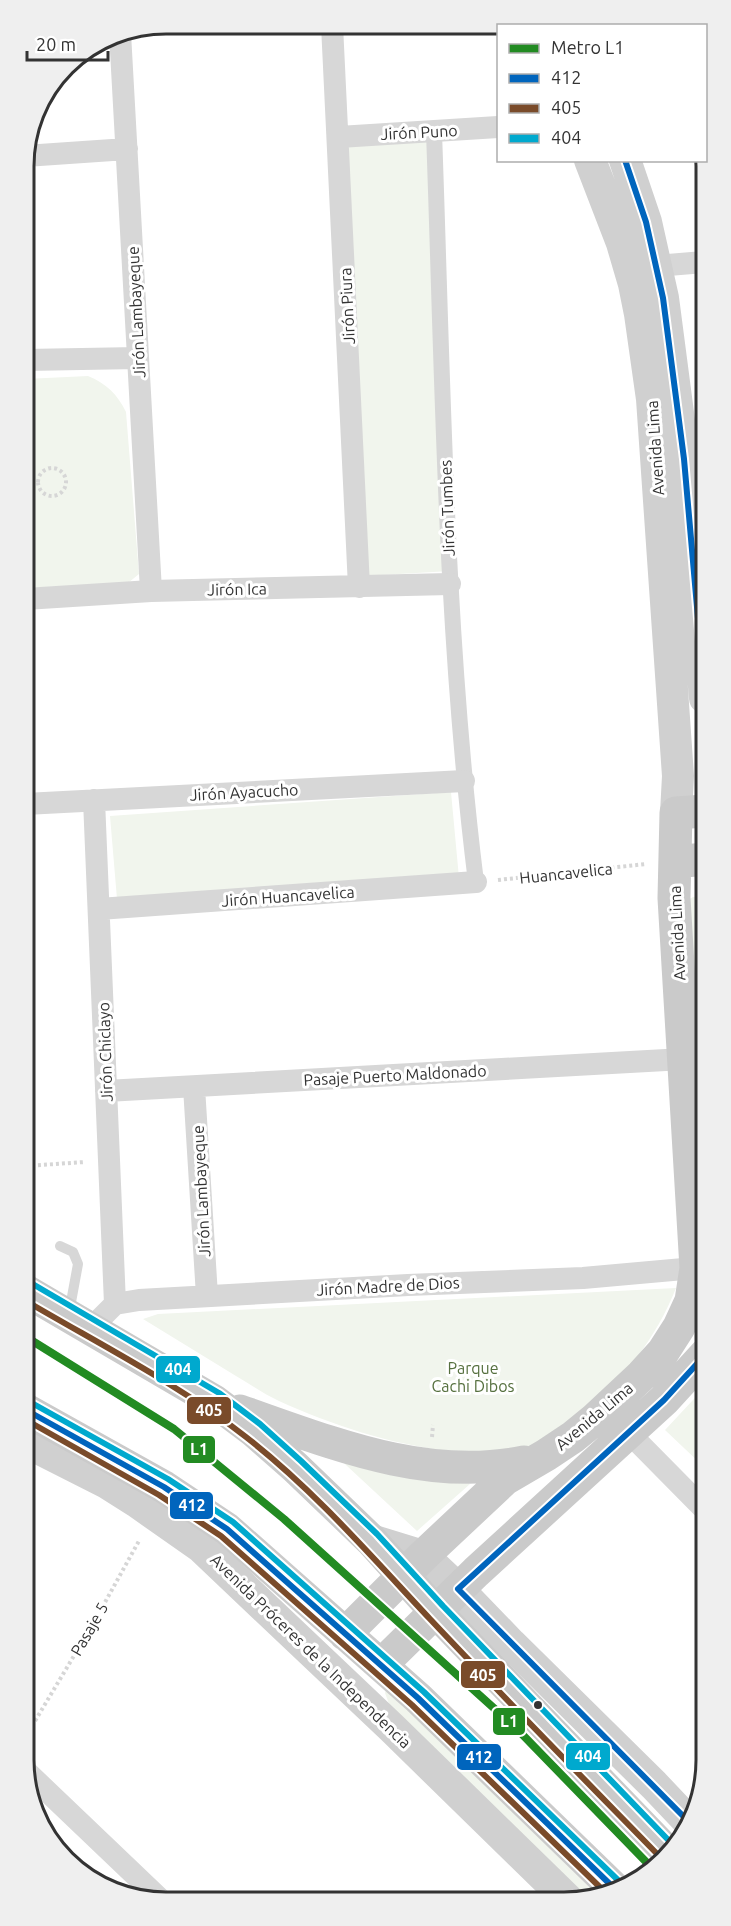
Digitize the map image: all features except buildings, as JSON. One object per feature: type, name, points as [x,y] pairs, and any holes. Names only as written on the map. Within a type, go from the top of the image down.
[{"type":"main road","name":"Avenida Lima","points":[[591,162],[622,243],[634,284],[652,399],[678,776],[691,812],[679,861],[674,898],[696,1207]]},
{"type":"main road","name":"Avenida Lima","points":[[626,162],[646,222],[663,298],[684,459],[696,596]]},
{"type":"main road","name":"Avenida Lima","points":[[319,1659],[412,1566],[505,1479],[573,1437],[642,1375],[663,1352],[679,1327],[696,1284]]},
{"type":"main road","points":[[34,1296],[214,1401],[254,1431],[295,1467],[371,1540],[412,1566],[458,1589],[683,1816]]},
{"type":"main road","name":"Avenida Lima","points":[[353,1690],[458,1589],[664,1400],[696,1365]]},
{"type":"main road","points":[[214,1401],[313,1437],[374,1456],[427,1466],[481,1469],[538,1460]]},
{"type":"main road","name":"Avenida Próceres de la Independencia","points":[[34,1415],[164,1487],[227,1529],[381,1665],[609,1883]]},
{"type":"main road","name":"Avenida Próceres de la Independencia","points":[[34,1446],[107,1483],[201,1546],[353,1690],[555,1892]]},
{"type":"main road","points":[[412,1566],[436,1612],[663,1847]]},
{"type":"street","name":"Jirón Piura","points":[[333,35],[359,587]]},
{"type":"street","name":"Jirón Lambayeque","points":[[121,43],[151,591]]},
{"type":"street","name":"Jirón Puno","points":[[339,137],[497,127]]},
{"type":"street","name":"Jirón Tumbes","points":[[434,132],[450,584],[464,781],[476,882]]},
{"type":"street","points":[[35,155],[127,149]]},
{"type":"street","points":[[657,266],[696,263]]},
{"type":"street","points":[[35,360],[125,356],[138,358]]},
{"type":"street","name":"Jirón Ica","points":[[35,598],[151,591],[450,584]]},
{"type":"street","name":"Jirón Ayacucho","points":[[35,803],[464,781]]},
{"type":"street","name":"Jirón Chiclayo","points":[[94,800],[115,1304]]},
{"type":"street","name":"Jirón Huancavelica","points":[[99,909],[476,882]]},
{"type":"street","name":"Pasaje Puerto Maldonado","points":[[106,1091],[684,1059]]},
{"type":"street","name":"Jirón Lambayeque","points":[[194,1087],[207,1296]]},
{"type":"street","name":"Jirón Madre de Dios","points":[[115,1304],[139,1300],[207,1296],[583,1278],[696,1268]]},
{"type":"street","points":[[80,1322],[115,1304]]},
{"type":"street","points":[[629,1432],[696,1501]]},
{"type":"street","points":[[37,1781],[151,1890]]},
{"type":"lane","points":[[60,1246],[72,1252],[78,1264],[80,1322]]},
{"type":"path","points":[[48,468],[60,470],[65,475],[66,488],[56,496],[45,494],[37,482],[39,476],[48,468]]},
{"type":"path","name":"Huancavelica","points":[[476,882],[679,861]]},
{"type":"path","points":[[34,1165],[109,1160]]},
{"type":"path","name":"Pasaje 5","points":[[34,1723],[93,1624],[145,1530]]},
{"type":"green space","points":[[430,137],[450,571],[365,576],[344,142]]},
{"type":"green space","points":[[88,376],[111,390],[126,412],[139,574],[128,583],[35,588],[35,379]]},
{"type":"green space","points":[[451,792],[459,878],[117,899],[110,816]]},
{"type":"green space","points":[[696,897],[696,1042],[688,900]]},
{"type":"green space","name":"Parque Cachi Dibos","points":[[676,1288],[649,1340],[626,1370],[599,1398],[541,1441],[522,1450],[495,1455],[480,1455],[405,1444],[320,1418],[268,1395],[143,1319],[158,1314]]},
{"type":"green space","points":[[696,1397],[696,1459],[665,1430]]},
{"type":"green space","points":[[332,1452],[433,1479],[470,1484],[417,1531]]},
{"type":"green space","points":[[387,1688],[595,1887],[575,1891],[391,1709],[385,1693]]},
{"type":"metro line","name":"L1","points":[[34,1342],[174,1429],[284,1519],[517,1729],[647,1862]]},
{"type":"transit line","name":"412","points":[[626,162],[646,222],[663,298],[684,459],[696,596]]},
{"type":"transit line","name":"404","points":[[34,1285],[219,1393],[260,1424],[377,1534],[443,1606],[669,1840]]},
{"type":"transit line","name":"405","points":[[34,1306],[194,1400],[271,1457],[341,1524],[657,1853]]},
{"type":"transit line","name":"412","points":[[683,1816],[458,1589],[664,1400],[696,1365]]},
{"type":"transit line","name":"404","points":[[34,1404],[168,1479],[233,1522],[424,1692],[618,1880]]},
{"type":"transit line","name":"412","points":[[34,1415],[164,1487],[227,1529],[418,1698],[609,1883]]},
{"type":"transit line","name":"405","points":[[34,1425],[159,1495],[221,1536],[412,1705],[599,1886]]}]
